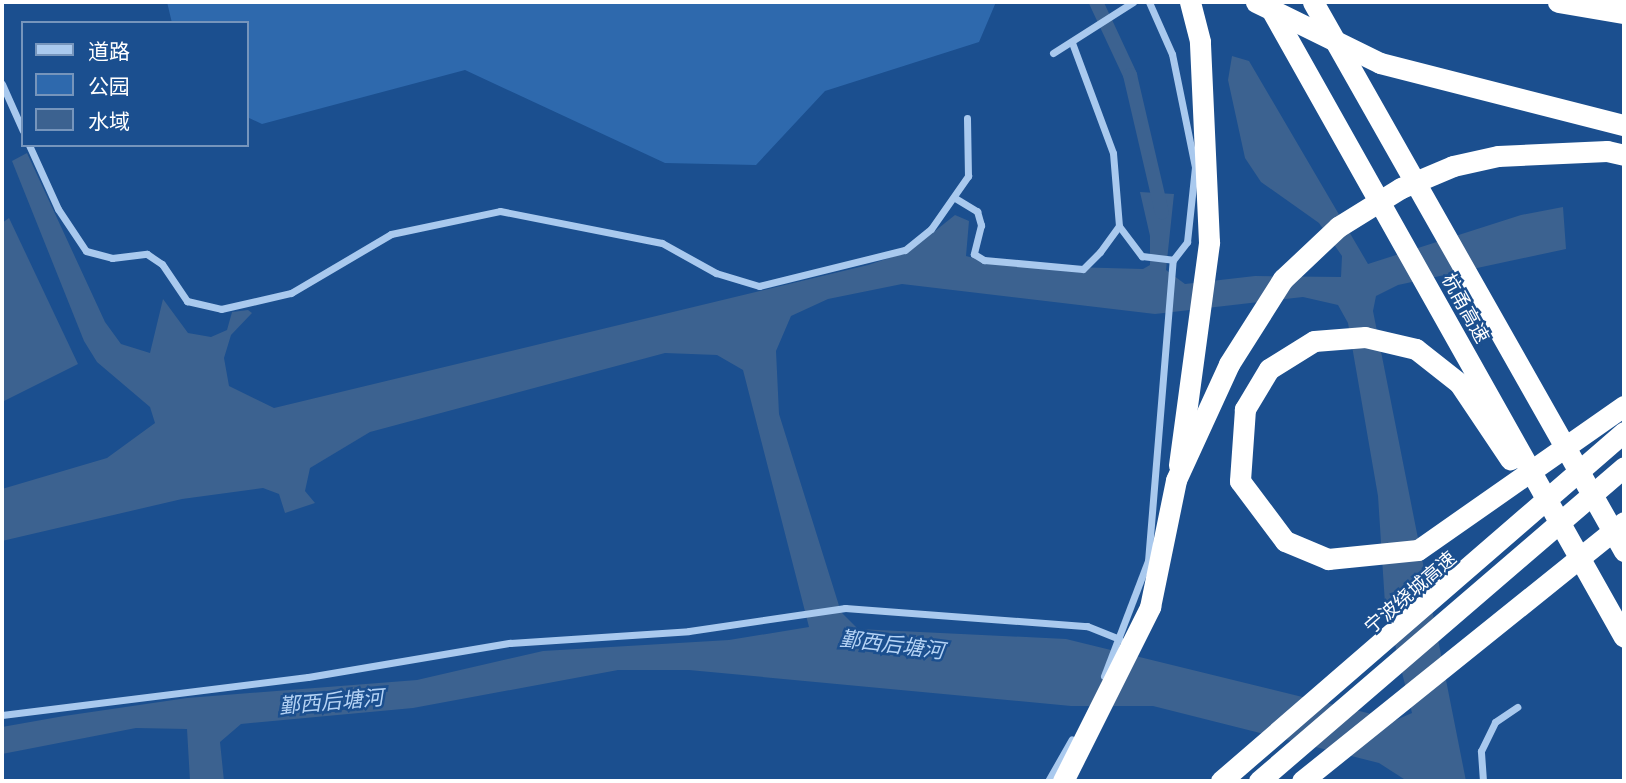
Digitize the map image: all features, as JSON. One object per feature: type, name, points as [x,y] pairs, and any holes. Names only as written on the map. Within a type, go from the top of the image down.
[{"type":"highway","points":[[1063,781],[1150,607],[1176,480],[1204,313],[1209,242],[1200,41],[1190,2]]},
{"type":"highway","points":[[1256,2],[1380,63],[1624,125]]},
{"type":"highway","name":"杭甬高速","points":[[1267,2],[1624,637]]},
{"type":"highway","name":"杭甬高速","points":[[1313,2],[1623,541]]},
{"type":"highway","points":[[1558,2],[1624,13]]},
{"type":"highway","points":[[1176,480],[1256,314],[1338,227],[1401,188],[1453,166],[1524,155],[1624,155]]},
{"type":"highway","points":[[1596,586],[1459,383],[1416,349],[1365,337],[1314,341],[1269,369],[1245,409],[1241,481],[1284,541],[1328,559],[1418,550],[1470,520],[1624,406]]},
{"type":"highway","name":"宁波绕城高速","points":[[1221,781],[1624,432]]},
{"type":"highway","points":[[1259,781],[1624,467]]},
{"type":"highway","points":[[1302,781],[1623,541]]},
{"type":"street","points":[[1048,781],[1092,706],[1148,561],[1173,260],[1187,242],[1195,167],[1172,54],[1149,2]]},
{"type":"street","points":[[1053,53],[1131,3]]},
{"type":"street","points":[[1072,43],[1113,153],[1119,226],[1142,256],[1173,260]]},
{"type":"street","points":[[2,84],[21,127]]},
{"type":"street","points":[[30,147],[58,209],[86,251],[112,258],[147,254],[162,264],[187,301],[221,309],[291,293],[391,234],[500,211],[662,243],[716,273],[759,286],[905,250],[955,198],[972,159],[967,118]]},
{"type":"street","points":[[955,198],[977,211],[981,225],[974,254],[984,260],[1083,269],[1119,226]]},
{"type":"street","points":[[2,715],[307,677],[510,643],[689,631],[806,611],[845,608],[901,617],[1050,622],[1120,639]]},
{"type":"street","points":[[1483,781],[1481,751],[1495,722],[1517,706]]},
{"type":"green space","points":[[167,2],[996,2],[979,42],[825,91],[756,165],[665,163],[465,70],[262,124],[248,117],[248,21],[172,21]]},
{"type":"water","name":"鄞西后塘河","points":[[1232,56],[1249,61],[1368,264],[1521,215],[1563,207],[1566,249],[1398,285],[1376,296],[1373,311],[1466,781],[1407,781],[1379,763],[1153,706],[1071,706],[689,670],[618,670],[413,708],[241,724],[220,742],[224,781],[190,781],[187,729],[136,728],[2,754],[2,727],[64,716],[187,698],[417,680],[543,651],[729,640],[809,627],[743,370],[717,355],[665,353],[370,432],[310,468],[305,491],[315,503],[285,513],[279,494],[263,488],[182,499],[2,541],[2,489],[107,458],[155,423],[150,407],[97,362],[84,341],[12,161],[27,153],[105,322],[121,344],[150,353],[163,299],[188,333],[211,337],[227,330],[232,312],[248,310],[252,313],[231,335],[224,358],[229,386],[274,408],[868,265],[910,251],[955,215],[969,221],[966,256],[1000,265],[1143,269],[1150,265],[1150,236],[1140,192],[1174,194],[1166,270],[1185,284],[1255,276],[1341,277],[1342,256],[1319,223],[1261,182],[1245,158],[1228,80]],"holes":[[[902,284],[1155,314],[1303,297],[1338,305],[1348,323],[1378,496],[1385,604],[1412,713],[1396,720],[1066,639],[858,629],[841,612],[779,414],[776,351],[791,316],[828,299]]]},
{"type":"water","points":[[9,218],[78,364],[2,402],[2,223]]},
{"type":"waterway","points":[[1096,2],[1130,75],[1162,212]]}]
